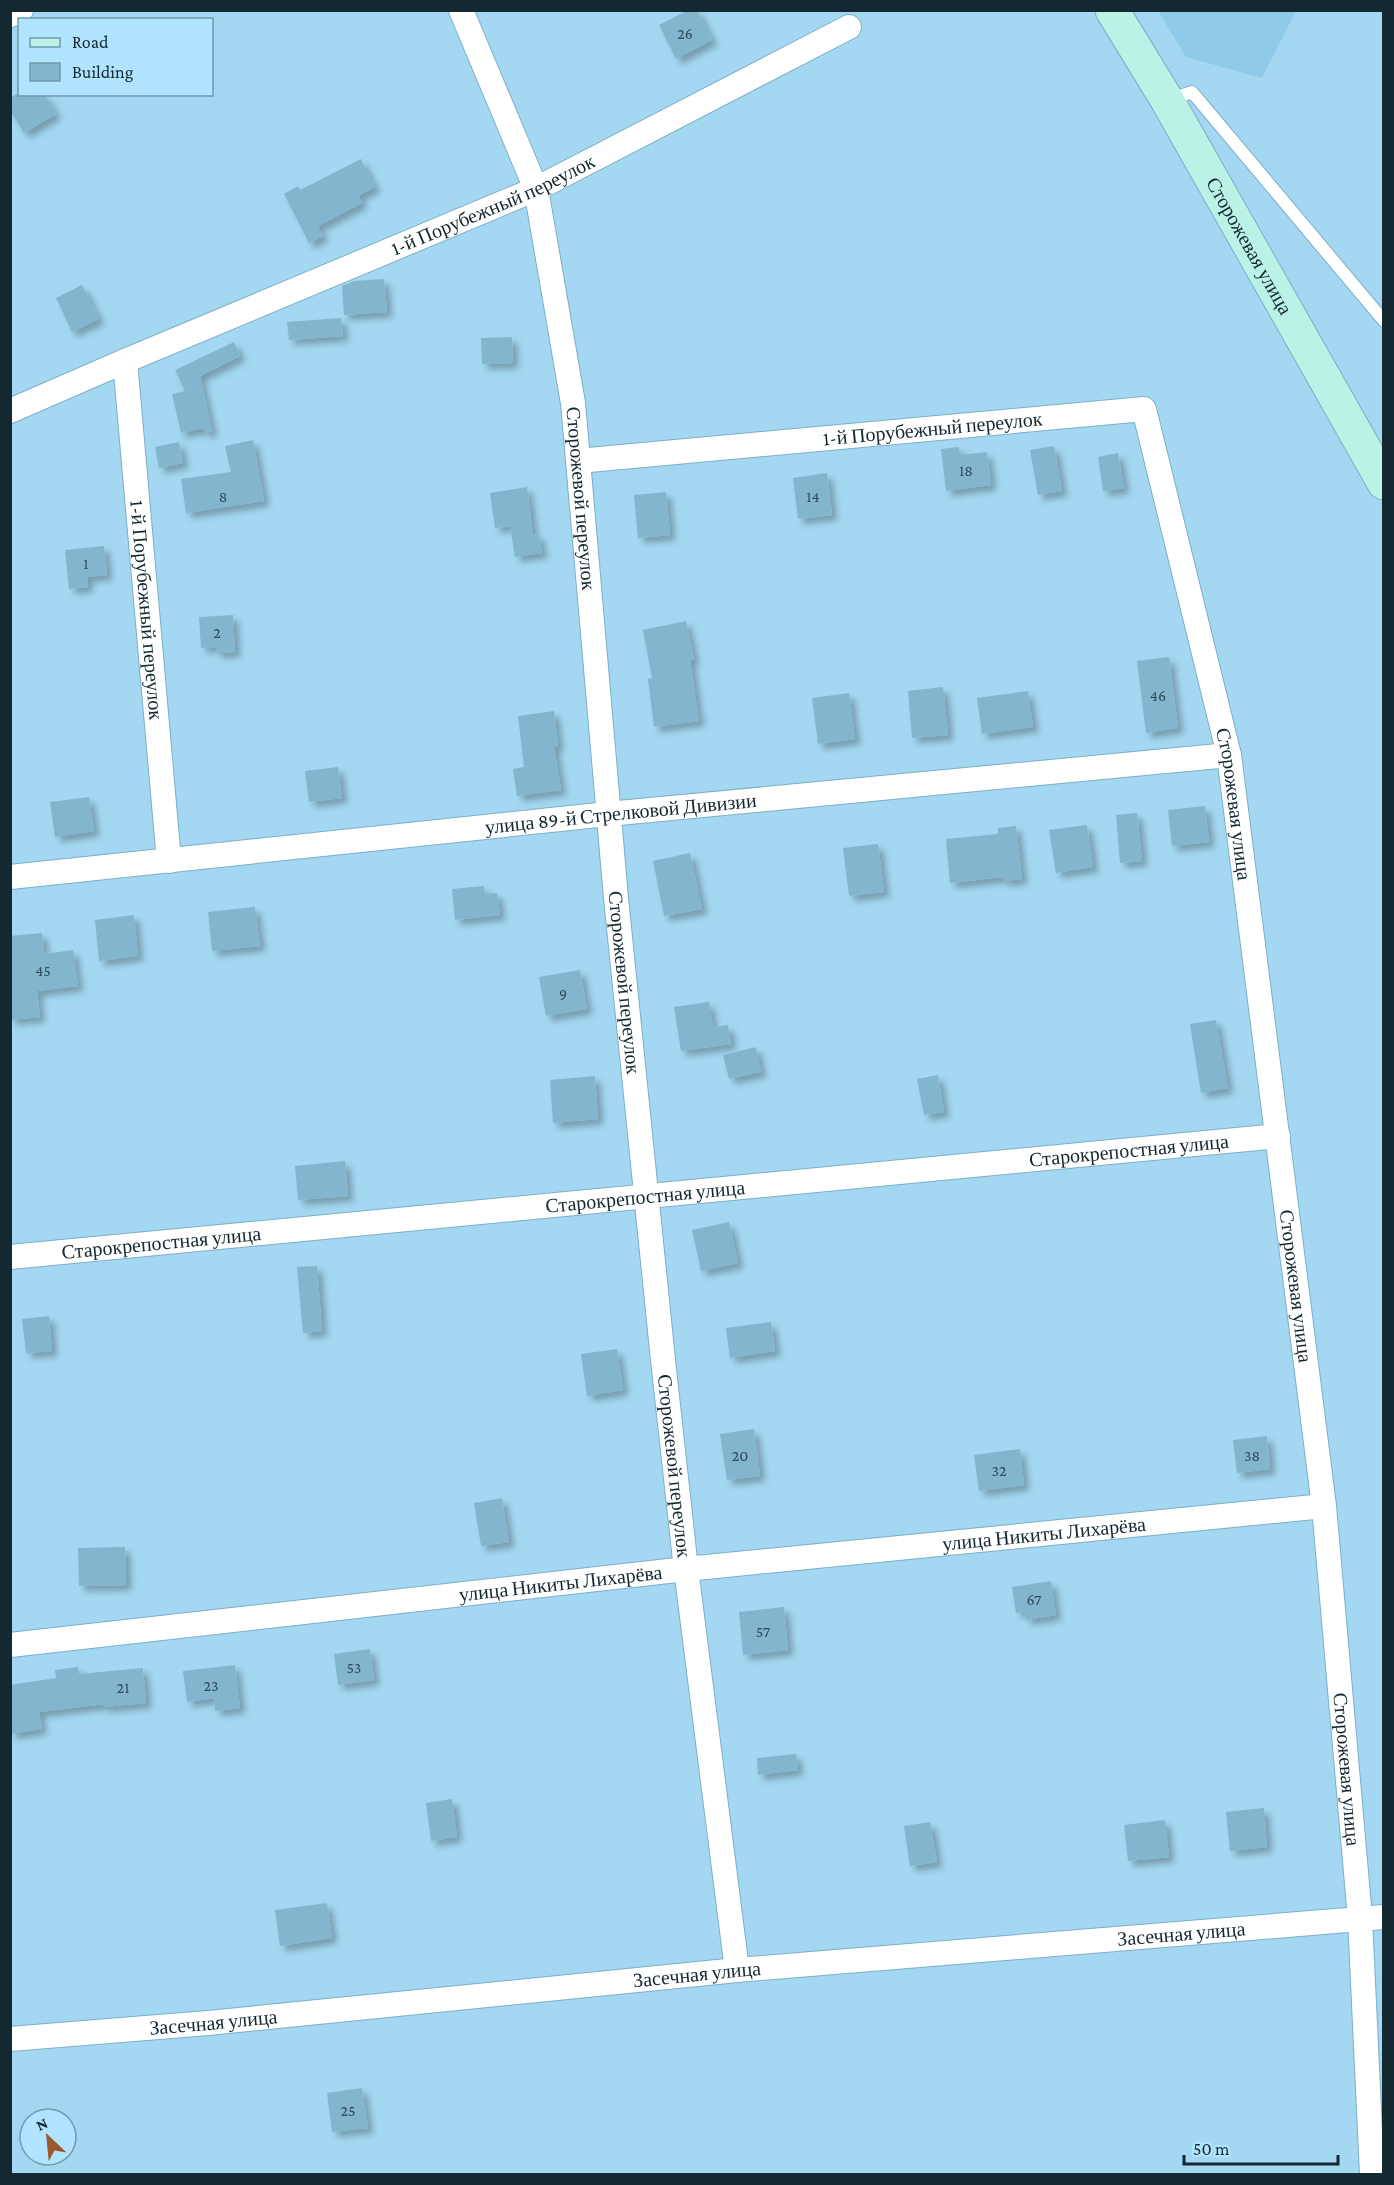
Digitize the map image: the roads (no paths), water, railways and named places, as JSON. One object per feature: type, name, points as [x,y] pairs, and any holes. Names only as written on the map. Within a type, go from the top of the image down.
[{"type":"main road","name":"Сторожевая улица","points":[[1112,10],[1167,100],[1383,483]]},
{"type":"street","points":[[10,15],[21,10]]},
{"type":"street","name":"Сторожевой переулок","points":[[460,10],[536,189],[573,403],[608,814],[646,1197],[686,1569],[737,1970]]},
{"type":"street","name":"1-й Порубежный переулок","points":[[10,411],[536,189],[849,27]]},
{"type":"street","name":"1-й Порубежный переулок","points":[[125,361],[169,861]]},
{"type":"street","name":"1-й Порубежный переулок","points":[[578,461],[1144,409]]},
{"type":"street","name":"Сторожевая улица","points":[[1144,409],[1229,755],[1324,1506],[1372,1918],[1371,2174]]},
{"type":"street","name":"улица 89-й Стрелковой Дивизии","points":[[10,878],[608,814],[1229,755]]},
{"type":"street","name":"Старокрепостная улица","points":[[10,1257],[1278,1136]]},
{"type":"street","name":"улица Никиты Лихарёва","points":[[10,1645],[686,1569],[1324,1506]]},
{"type":"street","name":"Засечная улица","points":[[10,2039],[208,2023],[737,1970],[1372,1918]]},
{"type":"lane","points":[[1167,100],[1192,92],[1383,321]]}]
